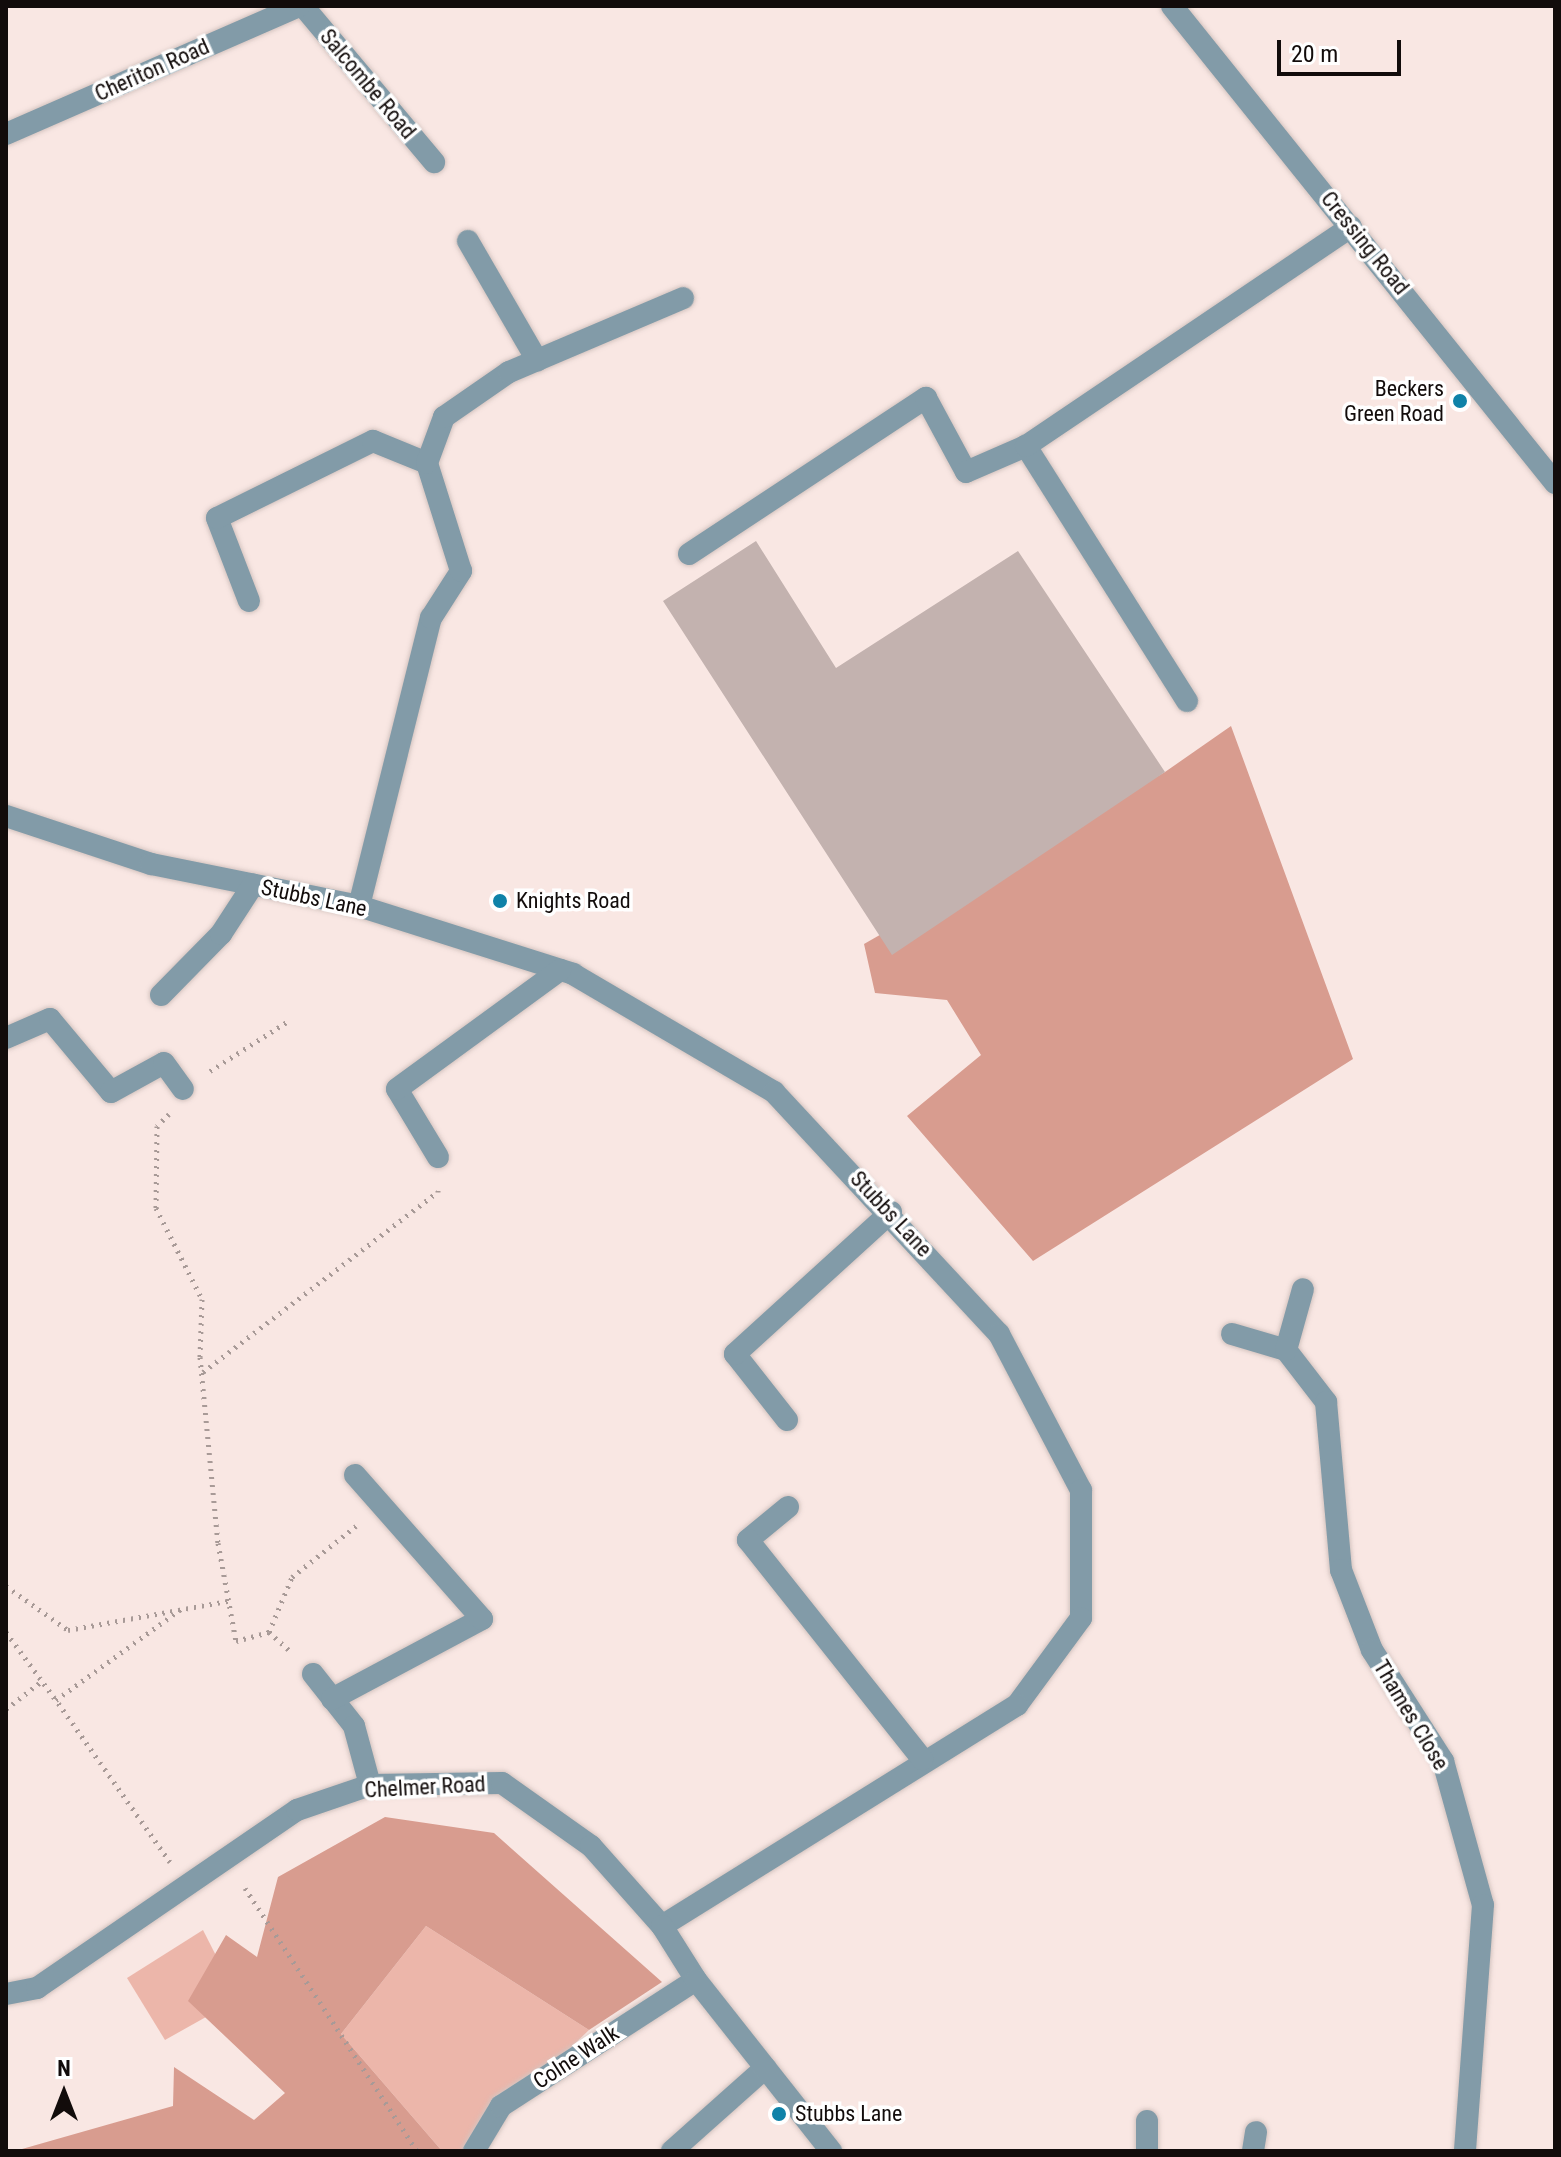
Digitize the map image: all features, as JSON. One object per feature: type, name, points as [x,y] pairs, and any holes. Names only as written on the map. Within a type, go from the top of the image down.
[{"type":"street","name":"Cheriton Road","points":[[6,134],[301,6]]},
{"type":"street","name":"Salcombe Road","points":[[301,6],[434,162]]},
{"type":"street","name":"Cressing Road","points":[[1172,6],[1554,479]]},
{"type":"street","points":[[689,554],[926,398],[966,472],[1026,446],[1351,227]]},
{"type":"street","points":[[468,241],[537,360]]},
{"type":"street","points":[[359,906],[431,618],[461,571],[427,463],[444,417],[537,360],[683,298]]},
{"type":"street","points":[[249,601],[217,518],[373,441],[427,463]]},
{"type":"street","points":[[1026,446],[1187,701]]},
{"type":"street","name":"Stubbs Lane","points":[[6,816],[151,864],[359,906],[560,970],[774,1092],[891,1212],[999,1334],[1081,1490],[1081,1618],[1017,1705],[922,1759],[662,1926]]},
{"type":"street","points":[[161,995],[221,934],[253,885]]},
{"type":"street","points":[[438,1157],[397,1089],[560,970]]},
{"type":"street","points":[[6,1038],[50,1019],[111,1092],[164,1063],[183,1089]]},
{"type":"street","points":[[787,1420],[735,1354],[891,1212]]},
{"type":"street","points":[[1232,1334],[1286,1350],[1303,1289]]},
{"type":"street","name":"Thames Close","points":[[1286,1350],[1326,1402],[1341,1570],[1372,1650],[1443,1761],[1483,1905],[1465,2151]]},
{"type":"street","points":[[332,1699],[482,1619],[355,1475]]},
{"type":"street","points":[[788,1507],[748,1540],[922,1759]]},
{"type":"street","points":[[313,1674],[354,1726],[370,1785]]},
{"type":"street","name":"Chelmer Road","points":[[6,1994],[37,1988],[189,1889],[297,1810],[370,1785],[502,1783],[591,1846],[662,1926],[696,1980],[831,2151]]},
{"type":"street","name":"Colne Walk","points":[[474,2151],[501,2106],[696,1980]]},
{"type":"street","points":[[672,2151],[765,2068]]},
{"type":"street","points":[[1147,2121],[1147,2151]]},
{"type":"path","points":[[269,1632],[236,1641],[228,1601],[203,1372],[202,1299],[156,1208],[157,1126],[183,1089],[290,1020]]},
{"type":"path","points":[[203,1372],[438,1192],[438,1157]]},
{"type":"path","points":[[269,1632],[292,1577],[382,1505]]},
{"type":"path","points":[[6,1586],[68,1630],[228,1601]]},
{"type":"path","points":[[56,1700],[181,1609]]},
{"type":"path","points":[[6,1632],[189,1889]]},
{"type":"path","points":[[269,1632],[313,1674]]},
{"type":"path","points":[[6,1709],[42,1681]]},
{"type":"path","points":[[245,1888],[417,2151]]},
{"type":"shaded area","points":[[1231,726],[1353,1059],[1033,1261],[907,1116],[981,1055],[947,1000],[875,993],[864,944],[1165,772]]},
{"type":"shaded area","points":[[385,1817],[494,1833],[662,1982],[589,2030],[426,1926],[341,2034],[442,2151],[15,2151],[173,2106],[174,2067],[254,2120],[285,2093],[188,2001],[226,1935],[257,1957],[278,1877]]},
{"type":"shaded area","points":[[426,1926],[589,2030],[463,2151],[442,2151],[341,2034]]},
{"type":"shaded area","points":[[203,1930],[238,1999],[165,2040],[127,1978]]},
{"type":"building","points":[[756,541],[836,668],[1018,551],[1165,772],[892,955],[663,601]]},
{"type":"place","name":"Beckers Green Road","points":[[1460,401]]},
{"type":"place","name":"Knights Road","points":[[500,901]]},
{"type":"place","name":"Stubbs Lane","points":[[779,2114]]}]
